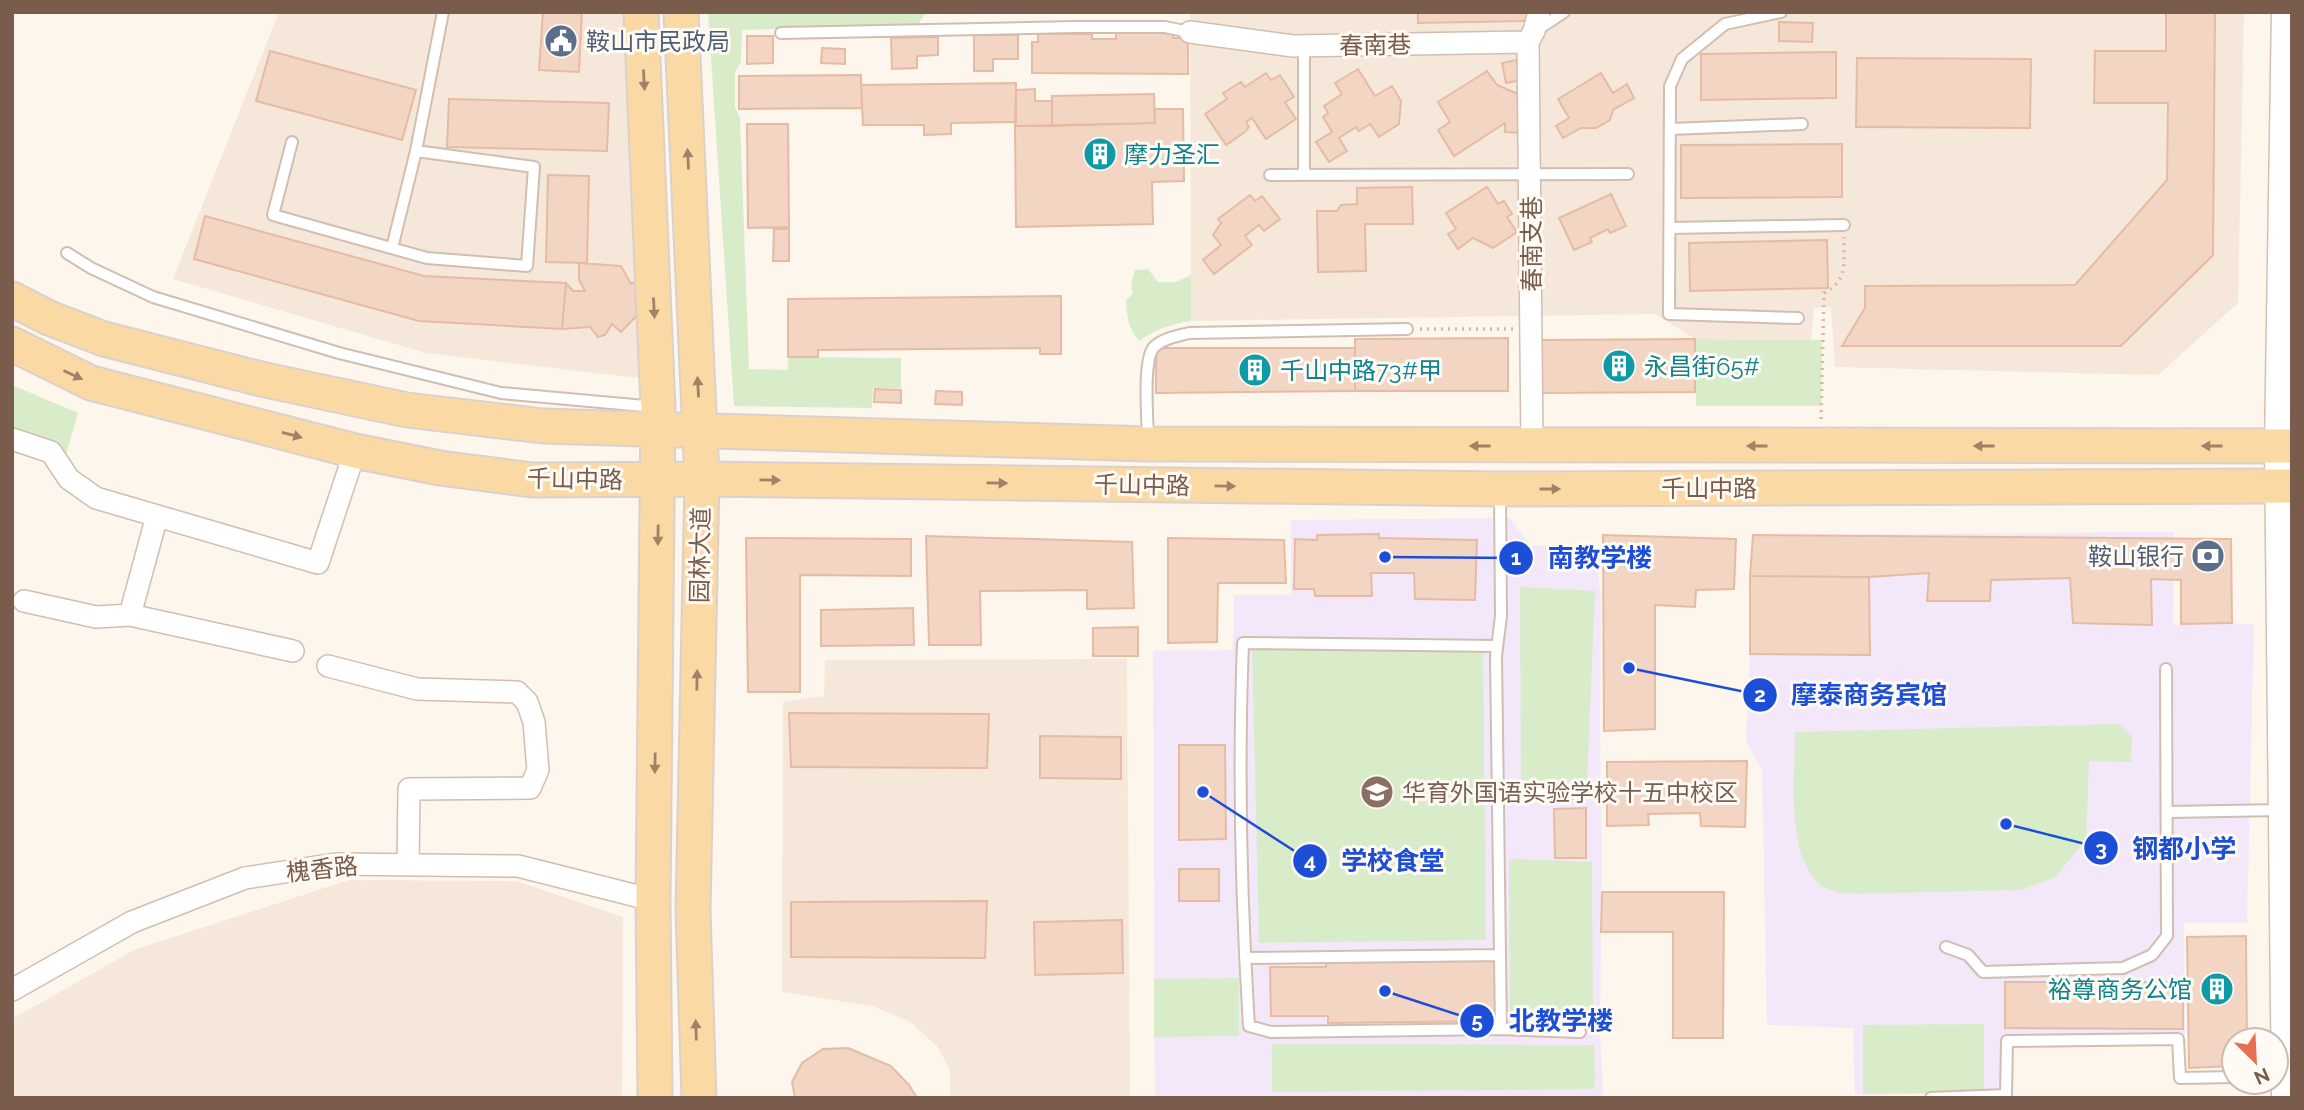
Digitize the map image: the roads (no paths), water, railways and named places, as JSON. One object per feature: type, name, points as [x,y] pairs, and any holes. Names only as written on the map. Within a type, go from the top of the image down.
[{"type":"main road","name":"园林大道","points":[[641,12],[658,418],[653,900],[655,1098]]},
{"type":"main road","name":"园林大道","points":[[681,12],[702,479],[693,910],[699,1098]]},
{"type":"main road","points":[[2283,1026],[2287,12]]},
{"type":"main road","name":"千山中路","points":[[12,299],[49,318],[104,339],[261,379],[407,410],[543,426],[658,418],[700,432],[1148,444],[2286,446]]},
{"type":"main road","name":"千山中路","points":[[12,344],[91,383],[355,451],[440,468],[532,480],[702,479],[1500,489],[2286,486]]},
{"type":"street","name":"春南巷","points":[[1190,32],[1304,46],[1534,29]]},
{"type":"street","name":"春南支巷","points":[[1532,446],[1530,174],[1534,29]]},
{"type":"street","points":[[12,439],[51,452],[69,479],[96,498],[318,563],[355,451]]},
{"type":"street","points":[[130,615],[157,516]]},
{"type":"street","points":[[24,601],[96,617],[130,615],[293,651]]},
{"type":"street","points":[[328,666],[417,689],[517,692],[527,702],[534,722],[538,770],[530,788],[409,789],[408,864]]},
{"type":"street","name":"槐香路","points":[[12,990],[132,922],[245,878],[336,864],[517,866],[653,900]]},
{"type":"lane","points":[[392,248],[416,151],[443,12]]},
{"type":"lane","points":[[1534,29],[1564,12]]},
{"type":"lane","points":[[1781,12],[1725,24],[1682,59],[1670,86],[1669,314],[1798,317]]},
{"type":"lane","points":[[781,33],[1074,27],[1165,27],[1190,32]]},
{"type":"lane","points":[[1304,46],[1304,174]]},
{"type":"lane","points":[[1670,129],[1802,124]]},
{"type":"lane","points":[[292,142],[273,215],[426,258],[527,266],[534,167],[416,151]]},
{"type":"lane","points":[[1270,175],[1628,174]]},
{"type":"lane","points":[[1670,228],[1844,225]]},
{"type":"lane","points":[[67,253],[91,268],[153,297],[339,353],[501,393],[658,418]]},
{"type":"lane","points":[[1148,444],[1147,363],[1153,348],[1168,338],[1189,332],[1407,329]]},
{"type":"lane","points":[[1500,489],[1502,616],[1497,646],[1502,1029]]},
{"type":"lane","points":[[1497,646],[1243,643],[1241,711],[1244,958],[1249,1026],[1271,1032],[1502,1029],[1580,1032]]},
{"type":"lane","points":[[1946,947],[1969,955],[1983,972],[2123,968],[2152,955],[2167,936],[2166,669]]},
{"type":"lane","points":[[1498,792],[1583,793]]},
{"type":"lane","points":[[2168,812],[2284,810]]},
{"type":"lane","points":[[1244,958],[1500,955]]},
{"type":"lane","points":[[1931,1098],[2006,1095],[2007,1041],[2178,1039],[2180,1078],[2220,1077]]},
{"type":"place","name":"鞍山市民政局","points":[[561,41]]},
{"type":"place","name":"摩力圣汇","points":[[1100,154]]},
{"type":"place","name":"永昌街65#","points":[[1619,366]]},
{"type":"place","name":"千山中路73#甲","points":[[1255,370]]},
{"type":"place","name":"鞍山银行","points":[[2208,556]]},
{"type":"place","name":"南教学楼","points":[[1385,557]]},
{"type":"place","name":"摩泰商务宾馆","points":[[1629,668]]},
{"type":"place","name":"学校食堂","points":[[1203,792]]},
{"type":"place","name":"华育外国语实验学校十五中校区","points":[[1377,792]]},
{"type":"place","name":"钢都小学","points":[[2006,824]]},
{"type":"place","name":"裕尊商务公馆","points":[[2217,989]]},
{"type":"place","name":"北教学楼","points":[[1385,991]]}]
